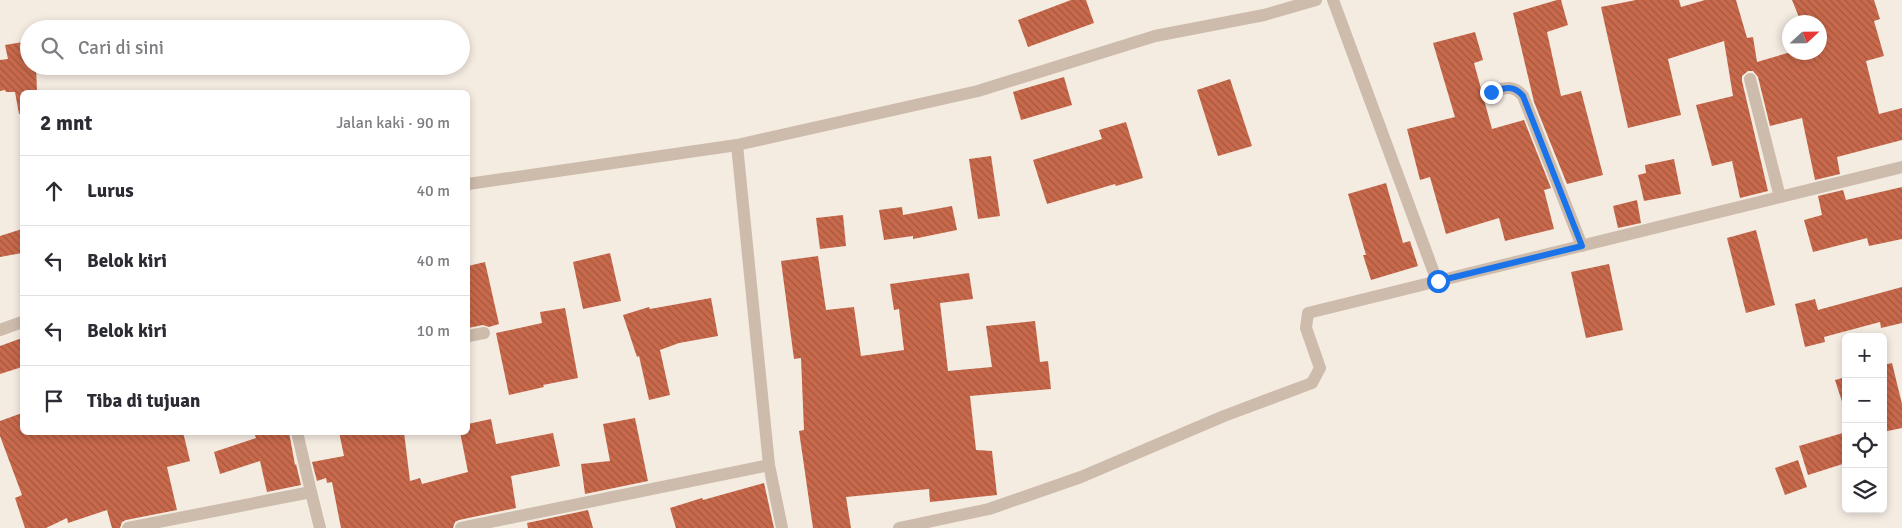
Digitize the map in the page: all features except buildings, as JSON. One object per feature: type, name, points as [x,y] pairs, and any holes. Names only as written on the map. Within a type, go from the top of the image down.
[{"type":"street","points":[[470,184],[737,145],[978,91],[1155,36],[1264,15],[1316,0]]},
{"type":"street","points":[[1332,0],[1438,281]]},
{"type":"street","points":[[1750,79],[1780,197]]},
{"type":"street","points":[[1491,92],[1510,86],[1518,90],[1523,96],[1582,246]]},
{"type":"street","points":[[737,145],[769,465],[782,528]]},
{"type":"street","points":[[899,528],[989,509],[1081,477],[1224,416],[1312,383],[1320,368],[1306,328],[1308,314],[1902,167]]},
{"type":"street","points":[[0,330],[20,323]]},
{"type":"street","points":[[470,336],[484,333]]},
{"type":"street","points":[[298,435],[320,528]]},
{"type":"street","points":[[461,528],[769,465]]},
{"type":"street","points":[[128,528],[311,492]]},
{"type":"route","points":[[1438,281],[1582,246],[1523,96],[1518,90],[1510,86],[1491,92]]}]
